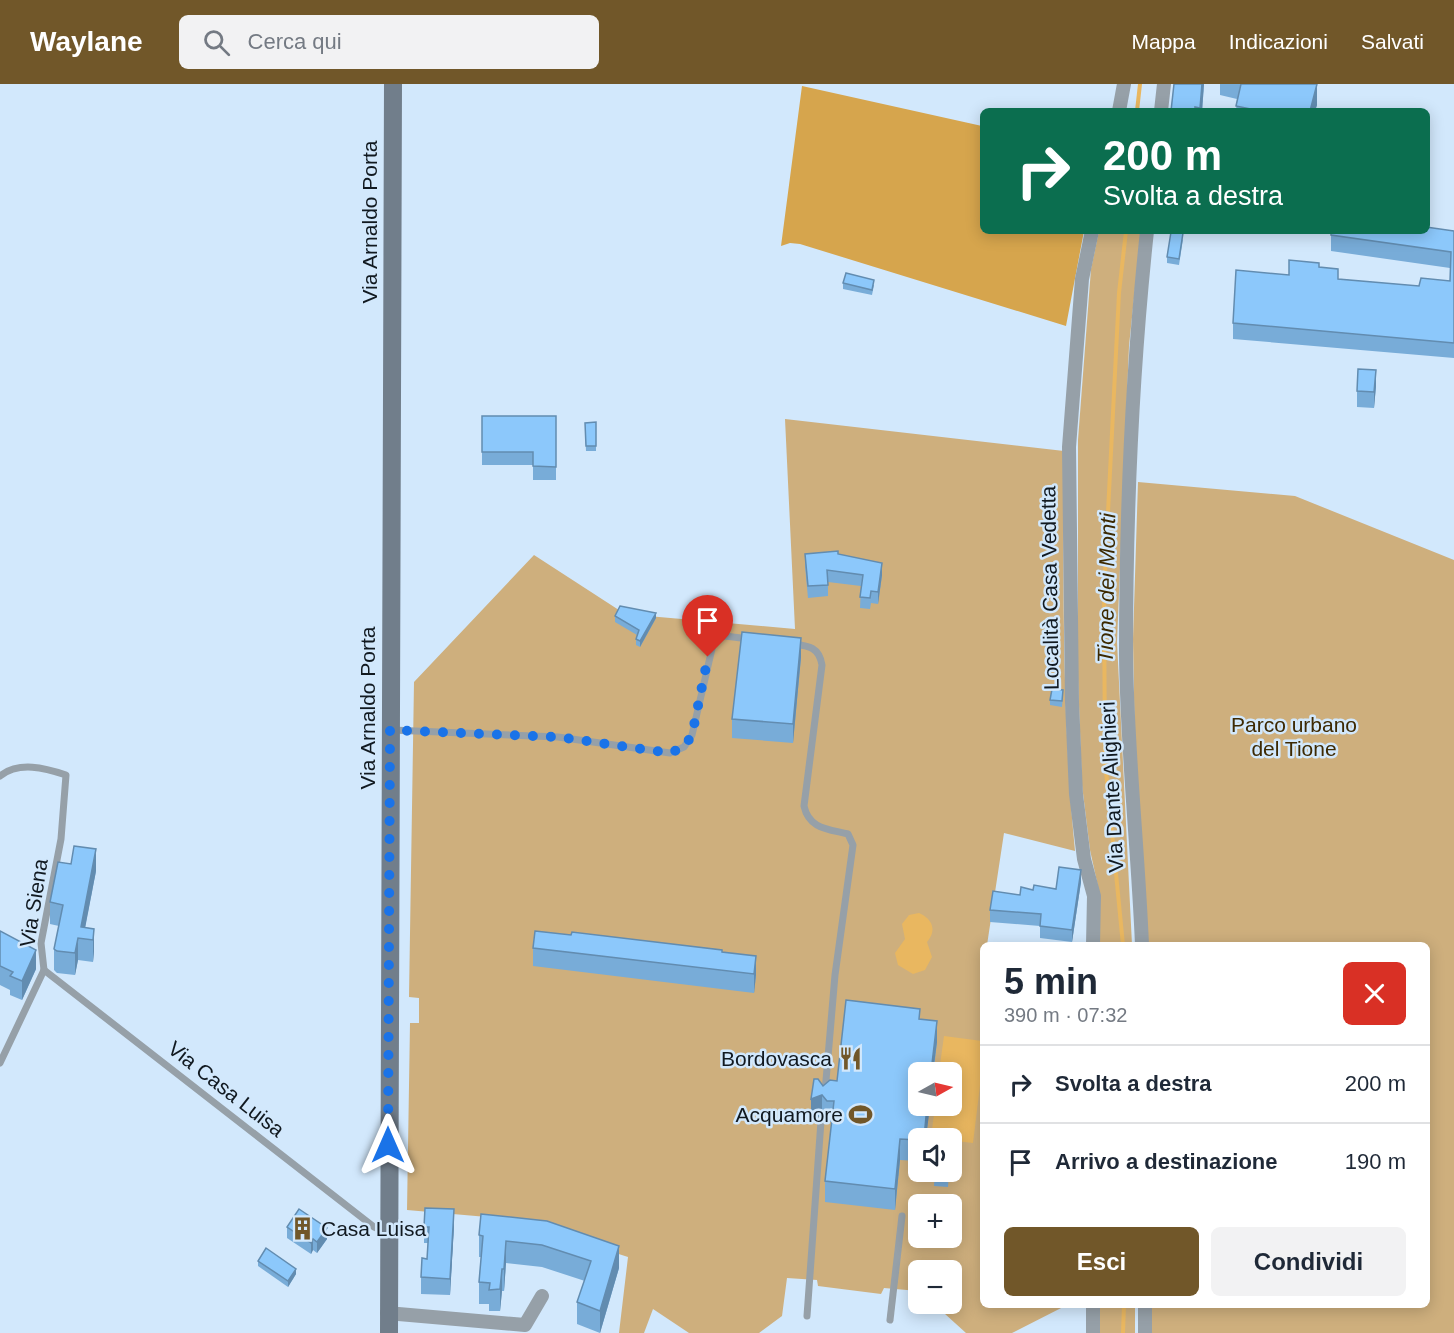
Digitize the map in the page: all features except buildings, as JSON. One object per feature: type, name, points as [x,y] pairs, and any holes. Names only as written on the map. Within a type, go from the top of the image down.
[{"type":"street","name":"Via Arnaldo Porta","points":[[388,1326],[393,84]]},
{"type":"street","points":[[1120,108],[1124,84]]},
{"type":"street","points":[[1161,108],[1164,84]]},
{"type":"street","name":"Località Casa Vedetta","points":[[1091,234],[1082,279],[1069,459],[1072,702],[1076,794],[1084,860],[1094,896],[1093,942]]},
{"type":"street","name":"Via Dante Alighieri","points":[[1142,942],[1126,655],[1132,382],[1147,234]]},
{"type":"street","points":[[388,1326],[525,1325],[542,1296]]},
{"type":"street","points":[[1093,1308],[1093,1333]]},
{"type":"street","points":[[1145,1308],[1145,1333]]},
{"type":"lane","points":[[390,730],[558,737],[670,753],[684,747],[692,735],[714,640],[725,636],[759,640]]},
{"type":"lane","points":[[780,642],[811,646],[820,655],[822,665],[804,806],[807,818],[814,825],[848,834],[853,845],[835,975],[824,1101]]},
{"type":"lane","name":"Via Siena","points":[[0,776],[20,767],[36,767],[66,775],[61,839],[40,943],[44,970],[0,1063]]},
{"type":"lane","points":[[32,952],[42,956]]},
{"type":"lane","name":"Via Casa Luisa","points":[[44,970],[374,1227],[388,1233]]},
{"type":"lane","points":[[807,1316],[821,1121]]},
{"type":"lane","points":[[890,1320],[902,1216]]},
{"type":"green space","points":[[1098,234],[1141,234],[1129,346],[1117,642],[1132,942],[1099,942],[1099,891],[1090,850],[1082,785],[1078,678],[1078,440],[1091,269]]},
{"type":"green space","points":[[785,419],[1064,451],[1066,701],[1075,851],[1004,833],[987,942],[980,942],[980,1308],[1061,1308],[1012,1333],[966,1333],[945,1314],[962,1314],[962,1260],[908,1260],[908,1290],[884,1288],[881,1294],[818,1286],[817,1280],[787,1278],[782,1316],[759,1333],[689,1333],[653,1309],[644,1333],[619,1333],[628,1257],[532,1226],[532,1221],[407,1210],[410,1023],[419,1023],[419,998],[409,997],[414,682],[534,555],[625,614],[795,629]]},
{"type":"green space","name":"Parco urbano del Tione","points":[[1138,482],[1295,496],[1454,560],[1454,1333],[1149,1333],[1149,1308],[1430,1308],[1430,942],[1146,942],[1135,755],[1133,639]]},
{"type":"green space","points":[[1099,1308],[1135,1308],[1135,1333],[1099,1333]]},
{"type":"shaded area","points":[[802,86],[980,126],[980,234],[1083,234],[1066,326],[800,244],[790,243],[781,246]]},
{"type":"shaded area","points":[[919,913],[928,919],[932,926],[932,934],[927,942],[932,957],[925,970],[913,974],[898,965],[895,953],[905,939],[902,924],[909,915]]},
{"type":"shaded area","points":[[944,1036],[980,1041],[980,1085],[973,1143],[962,1142],[962,1128],[932,1128],[934,1116],[962,1116],[962,1062],[940,1062]]},
{"type":"waterway","name":"Tione dei Monti","points":[[1137,108],[1140,84]]},
{"type":"waterway","name":"Tione dei Monti","points":[[1123,942],[1105,761],[1104,592],[1119,293],[1126,234]]},
{"type":"waterway","name":"Tione dei Monti","points":[[1123,1333],[1124,1308]]},
{"type":"place","name":"Bordovasca","points":[[850,1059]]},
{"type":"place","name":"Acquamore","points":[[861,1115]]},
{"type":"place","name":"Casa Luisa","points":[[303,1229]]},
{"type":"route","points":[[388,1145],[390,730],[558,737],[670,753],[684,747],[692,735],[708,657]]}]
